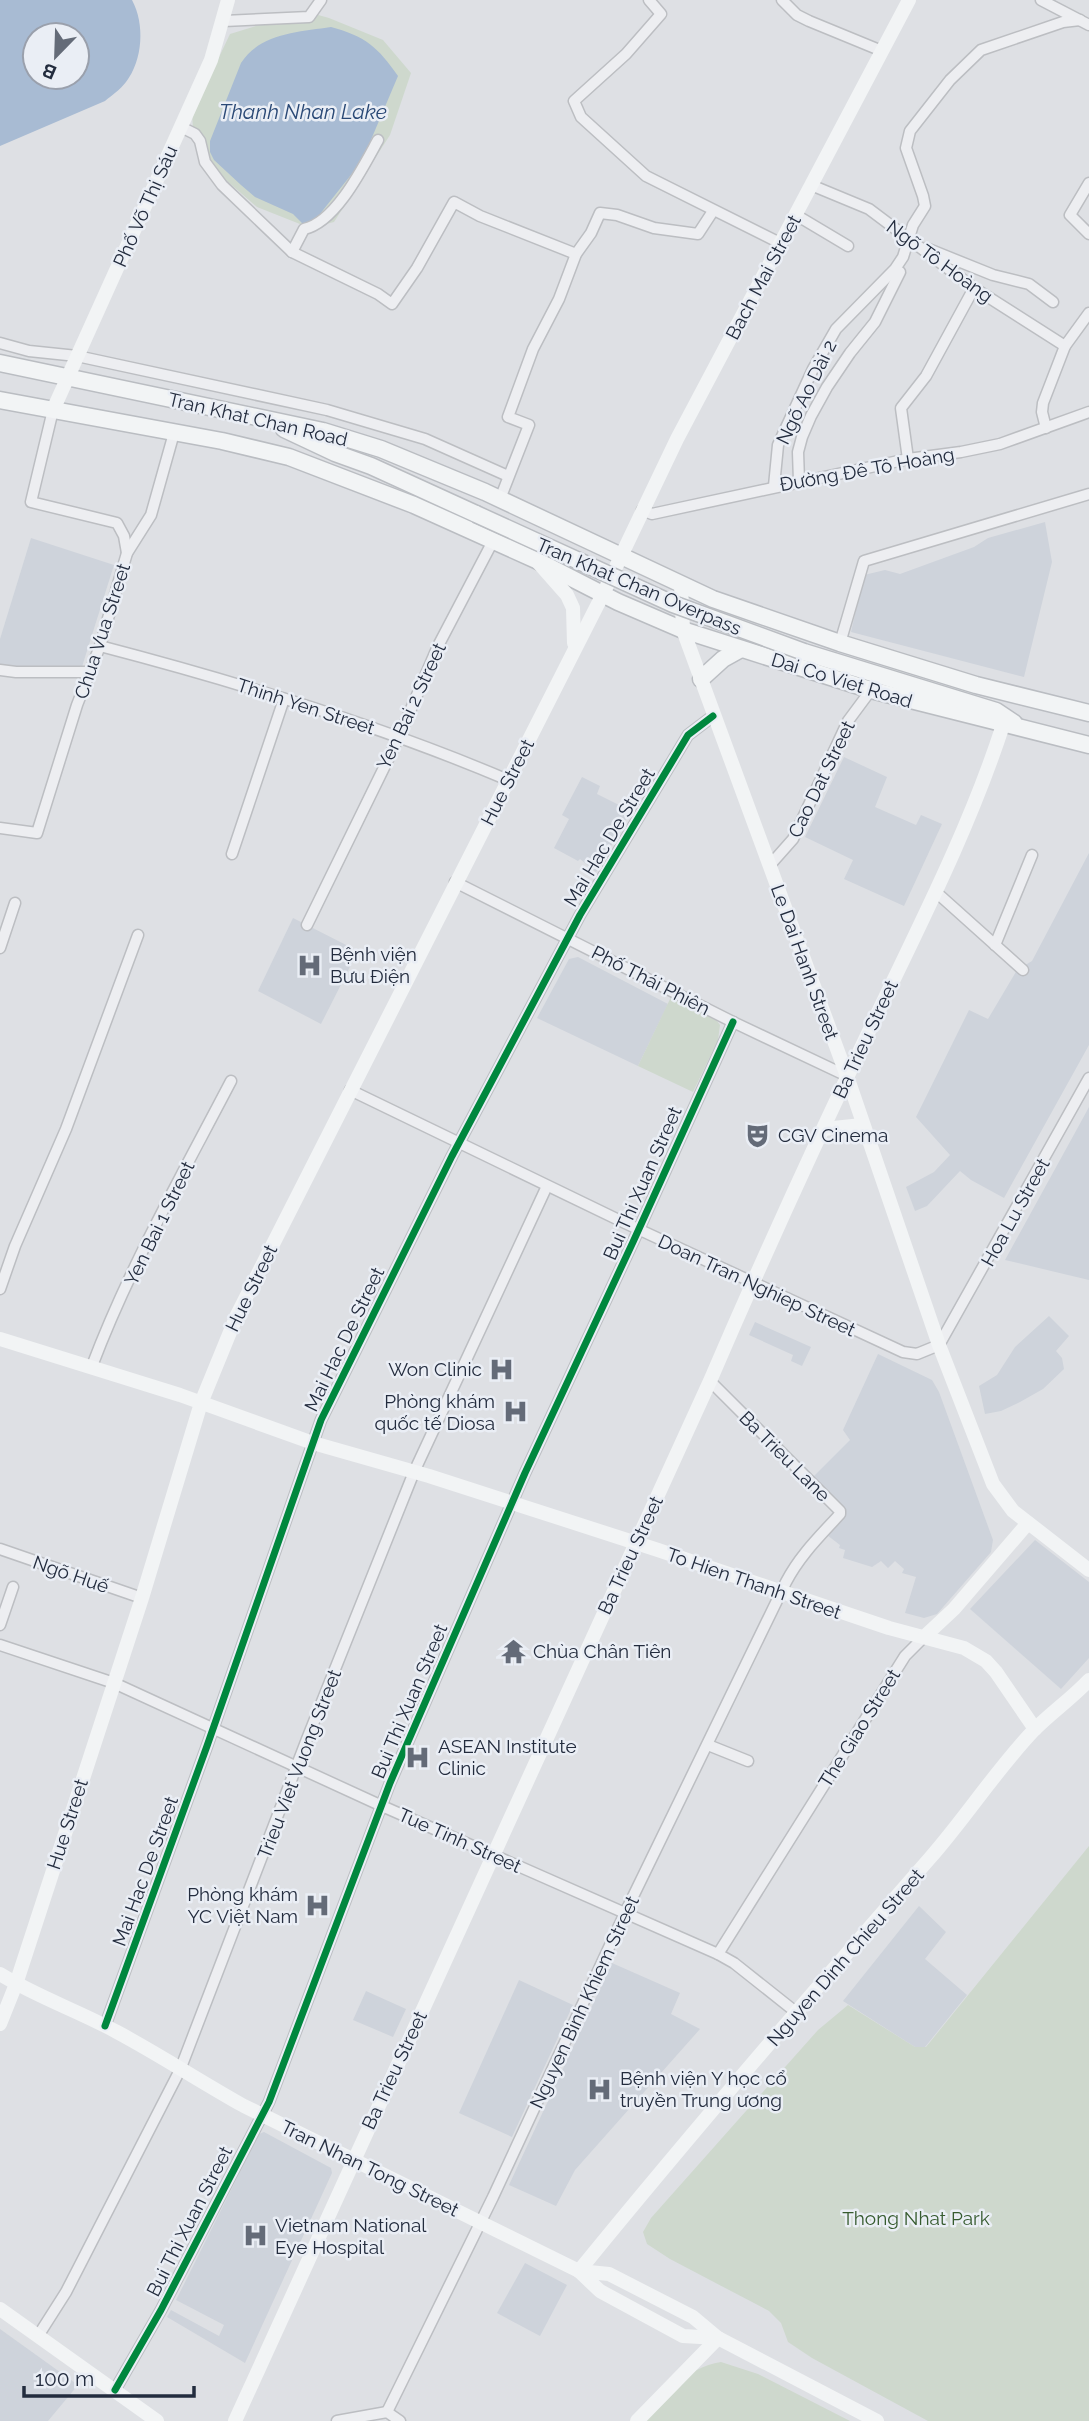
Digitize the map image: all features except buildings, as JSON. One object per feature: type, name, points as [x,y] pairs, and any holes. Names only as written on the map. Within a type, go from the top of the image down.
[{"type":"main road","name":"Tran Khat Chan Road","points":[[0,363],[323,430],[381,449],[500,499],[620,556]]},
{"type":"main road","name":"Tran Khat Chan Road","points":[[0,400],[222,441],[289,457]]},
{"type":"main road","name":"Tran Khat Chan Overpass","points":[[259,418],[335,453],[372,466],[696,613],[785,646],[996,711],[1022,729]]},
{"type":"main road","name":"Tran Khat Chan Overpass","points":[[289,457],[329,461],[422,490]]},
{"type":"main road","name":"Dai Co Viet Road","points":[[289,457],[414,505],[683,630],[871,690],[1089,745]]},
{"type":"main road","points":[[493,541],[518,545],[532,542],[537,526],[527,512]]},
{"type":"main road","name":"Dai Co Viet Road","points":[[620,556],[747,612],[976,685],[1089,713]]},
{"type":"main road","points":[[701,679],[723,659],[741,649],[731,639],[728,629],[733,621],[747,612]]},
{"type":"main road","name":"Tran Khat Chan Overpass","points":[[862,669],[931,682],[976,685]]},
{"type":"street","name":"Phố Võ Thị Sáu","points":[[53,410],[211,60],[228,0]]},
{"type":"street","points":[[224,21],[309,17],[321,0]]},
{"type":"street","points":[[649,0],[662,14],[626,54],[574,101],[581,117],[646,176],[782,244]]},
{"type":"street","points":[[782,0],[797,15],[882,51]]},
{"type":"street","name":"Bach Mai Street","points":[[603,594],[690,415],[909,0]]},
{"type":"street","points":[[1041,0],[1085,23]]},
{"type":"street","name":"Ngõ Ao Dài 2","points":[[774,486],[778,445],[813,369],[836,329],[895,269],[909,241],[913,225],[925,206],[905,148],[910,131],[950,80],[981,50],[1063,22],[1085,23]]},
{"type":"street","points":[[181,127],[195,134],[200,141],[205,162],[222,185],[292,252],[378,293],[392,304],[417,268],[454,202],[480,216],[576,254]]},
{"type":"street","points":[[292,252],[304,229],[314,227],[339,202],[358,176],[378,140]]},
{"type":"street","points":[[1089,183],[1070,215],[1089,234]]},
{"type":"street","name":"Ngõ Tô Hoàng","points":[[811,185],[869,209],[974,288],[1065,346]]},
{"type":"street","points":[[500,499],[529,425],[509,417],[533,349],[559,299],[576,254],[591,233],[600,213],[617,215],[654,228],[698,234],[713,211]]},
{"type":"street","points":[[796,215],[848,246]]},
{"type":"street","points":[[909,241],[993,275],[1029,284],[1053,302]]},
{"type":"street","points":[[799,481],[798,452],[811,416],[850,353],[875,323],[900,272]]},
{"type":"street","points":[[908,458],[901,408],[926,376],[974,288]]},
{"type":"street","points":[[1046,428],[1043,403],[1065,346],[1089,313]]},
{"type":"street","name":"Tran Khat Chan Road","points":[[0,343],[29,351],[77,356],[327,410],[425,439],[508,475]]},
{"type":"street","points":[[53,410],[31,502],[117,523],[124,537],[127,553]]},
{"type":"street","name":"Đường Đê Tô Hoàng","points":[[642,510],[652,514],[908,458],[1000,444],[1089,412]]},
{"type":"street","name":"Chua Vua Street","points":[[0,828],[37,833],[100,646],[127,553],[151,515],[174,433]]},
{"type":"street","points":[[840,643],[864,561],[1089,494]]},
{"type":"street","name":"Yen Bai 2 Street","points":[[307,925],[399,737],[438,646],[493,541]]},
{"type":"street","points":[[536,560],[567,595],[573,608],[574,649]]},
{"type":"street","name":"Le Dai Hanh Street","points":[[681,585],[683,630],[847,1076],[939,1345],[993,1484],[1003,1501],[1028,1524],[1089,1570]]},
{"type":"street","name":"Hue Street","points":[[0,2024],[16,1984],[142,1598],[201,1403],[237,1315],[603,594]]},
{"type":"street","name":"Thinh Yen Street","points":[[100,646],[201,672],[284,699],[399,737],[508,780]]},
{"type":"street","points":[[0,670],[90,672]]},
{"type":"street","name":"Cao Dat Street","points":[[770,865],[782,854],[797,832],[848,720],[871,690]]},
{"type":"street","points":[[232,853],[284,699]]},
{"type":"street","name":"Mai Hac De Street","points":[[104,2026],[213,1728],[321,1420],[460,1143],[568,937],[688,735],[713,716]]},
{"type":"street","name":"Ba Trieu Street","points":[[235,2421],[710,1381],[752,1283],[847,1076],[936,892],[990,764],[1003,725]]},
{"type":"street","points":[[995,945],[1032,855]]},
{"type":"street","name":"Phố Thái Phiên","points":[[455,882],[733,1022],[847,1076]]},
{"type":"street","points":[[936,892],[1023,970]]},
{"type":"street","points":[[0,948],[15,903]]},
{"type":"street","points":[[0,1289],[15,1246],[66,1129],[138,935]]},
{"type":"street","name":"Bui Thi Xuan Street","points":[[115,2390],[161,2310],[269,2102],[382,1806],[511,1504],[733,1022]]},
{"type":"street","name":"Hoa Lu Street","points":[[939,1345],[1089,1078]]},
{"type":"street","name":"Yen Bai 1 Street","points":[[92,1366],[104,1334],[170,1198],[231,1082]]},
{"type":"street","name":"Doan Tran Nghiep Street","points":[[350,1090],[547,1186],[903,1352],[917,1354],[939,1345]]},
{"type":"street","points":[[824,1129],[862,1125]]},
{"type":"street","name":"Trieu Viet Vuong Street","points":[[38,2336],[66,2292],[180,2070],[414,1472],[547,1186]]},
{"type":"street","name":"To Hien Thanh Street","points":[[0,1339],[92,1366],[313,1443],[414,1472],[889,1628],[964,1648],[986,1661],[1035,1729]]},
{"type":"street","name":"Ba Trieu Lane","points":[[710,1381],[840,1511],[794,1566],[782,1592]]},
{"type":"street","name":"The Giao Street","points":[[718,1954],[905,1656],[954,1609],[1028,1524]]},
{"type":"street","name":"Ngõ Huế","points":[[0,1549],[142,1598]]},
{"type":"street","points":[[0,1625],[13,1587]]},
{"type":"street","name":"Nguyen Binh Khiem Street","points":[[387,2412],[480,2223],[625,1913],[782,1592]]},
{"type":"street","name":"Tue Tinh Street","points":[[0,1645],[114,1683],[382,1806],[718,1954],[734,1963],[797,2013]]},
{"type":"street","name":"Nguyen Dinh Chieu Street","points":[[579,2271],[946,1840],[1035,1729],[1089,1681]]},
{"type":"street","points":[[708,1745],[748,1760]]},
{"type":"street","name":"Tran Nhan Tong Street","points":[[0,1974],[104,2026],[261,2114],[579,2271],[600,2291],[683,2336],[718,2338]]},
{"type":"street","name":"Tran Nhan Tong Street","points":[[579,2271],[609,2274],[693,2318],[718,2338],[877,2421]]},
{"type":"street","points":[[0,2309],[157,2421]]},
{"type":"street","points":[[637,2421],[718,2338]]},
{"type":"street","points":[[337,2421],[387,2412],[400,2421]]},
{"type":"shaded area","points":[[1045,522],[1052,562],[1024,677],[851,632],[864,575],[885,570],[900,574],[974,547],[988,538]]},
{"type":"shaded area","points":[[31,538],[114,565],[81,670],[0,667],[0,639]]},
{"type":"shaded area","points":[[844,757],[887,777],[875,807],[916,825],[921,815],[942,824],[904,906],[844,879],[853,860],[805,837]]},
{"type":"shaded area","points":[[582,777],[600,786],[597,794],[631,811],[596,872],[580,859],[578,861],[554,848],[569,819],[562,815]]},
{"type":"shaded area","points":[[1089,853],[1089,1045],[1004,1198],[960,1171],[927,1206],[915,1211],[906,1187],[934,1172],[950,1155],[916,1117],[969,1010],[988,1019],[1017,970],[1032,961]]},
{"type":"shaded area","name":"Bệnh viện Bưu Điện","points":[[293,918],[358,951],[321,1024],[258,991]]},
{"type":"shaded area","points":[[578,957],[668,1004],[638,1066],[537,1018],[569,959]]},
{"type":"shaded area","points":[[1089,1107],[1089,1280],[1005,1260],[1077,1129]]},
{"type":"shaded area","points":[[1049,1316],[1069,1336],[1056,1351],[1062,1358],[1064,1369],[1043,1389],[1001,1411],[985,1414],[979,1386],[997,1375],[1015,1347]]},
{"type":"shaded area","points":[[755,1322],[811,1347],[802,1366],[791,1361],[793,1355],[749,1335]]},
{"type":"shaded area","points":[[878,1354],[932,1380],[939,1392],[993,1540],[991,1552],[937,1614],[924,1618],[905,1613],[916,1577],[902,1573],[904,1569],[895,1561],[888,1568],[881,1561],[872,1567],[843,1558],[845,1550],[839,1548],[840,1545],[827,1535],[846,1513],[811,1479],[850,1440],[843,1430]]},
{"type":"shaded area","points":[[1035,1540],[1089,1582],[1089,1658],[1061,1689],[970,1609]]},
{"type":"shaded area","points":[[919,1906],[946,1932],[925,1959],[967,1995],[925,2047],[915,2047],[843,2001]]},
{"type":"shaded area","name":"Bệnh viện Y học cổ truyền Trung ương","points":[[612,1963],[680,1993],[671,2014],[700,2029],[575,2170],[556,2206],[509,2185]]},
{"type":"shaded area","points":[[519,1980],[573,2005],[512,2137],[459,2113]]},
{"type":"shaded area","points":[[366,1991],[406,2009],[393,2037],[353,2020]]},
{"type":"shaded area","name":"Vietnam National Eye Hospital","points":[[264,2132],[331,2168],[332,2173],[245,2363],[167,2317],[171,2310],[219,2336],[224,2325],[176,2300],[259,2134]]},
{"type":"shaded area","points":[[525,2263],[567,2285],[540,2336],[497,2313]]},
{"type":"shaded area","points":[[0,2329],[78,2385],[48,2421],[0,2421]]},
{"type":"green space","name":"Thanh Nhan Lake","points":[[304,11],[383,40],[411,73],[390,135],[334,222],[310,228],[257,207],[211,167],[194,142],[192,114],[230,34]]},
{"type":"green space","points":[[671,997],[720,1025],[718,1040],[693,1092],[638,1066]]},
{"type":"green space","name":"Thong Nhat Park","points":[[1089,1846],[1089,2421],[928,2421],[812,2358],[788,2342],[781,2323],[769,2311],[670,2259],[647,2244],[643,2232],[651,2218],[818,2030],[848,2005],[915,2047],[926,2047]]},
{"type":"green space","points":[[721,2362],[758,2374],[850,2421],[643,2421],[687,2376]]},
{"type":"water","points":[[0,0],[132,0],[139,20],[139,53],[132,73],[124,85],[105,101],[0,146]]},
{"type":"water","name":"Thanh Nhan Lake","points":[[331,27],[353,34],[370,44],[398,76],[362,161],[316,219],[310,224],[303,224],[293,214],[255,197],[241,185],[214,160],[210,152],[210,141],[241,63],[249,53],[259,45],[281,36]]},
{"type":"cycle path","points":[[105,2026],[321,1420],[452,1156],[580,915],[688,735],[713,716]]},
{"type":"cycle path","points":[[115,2390],[161,2310],[269,2102],[390,1783],[525,1473],[733,1022]]},
{"type":"place","name":"Bệnh viện Bưu Điện","points":[[310,965]]},
{"type":"place","name":"CGV Cinema","points":[[758,1135]]},
{"type":"place","name":"Won Clinic","points":[[502,1369]]},
{"type":"place","name":"Phòng khám quốc tế Diosa","points":[[515,1412]]},
{"type":"place","name":"Chùa Chân Tiên","points":[[513,1651]]},
{"type":"place","name":"ASEAN Institute Clinic","points":[[418,1757]]},
{"type":"place","name":"Phòng khám YC Việt Nam","points":[[318,1905]]},
{"type":"place","name":"Bệnh viện Y học cổ truyền Trung ương","points":[[600,2089]]},
{"type":"place","name":"Vietnam National Eye Hospital","points":[[255,2236]]}]
